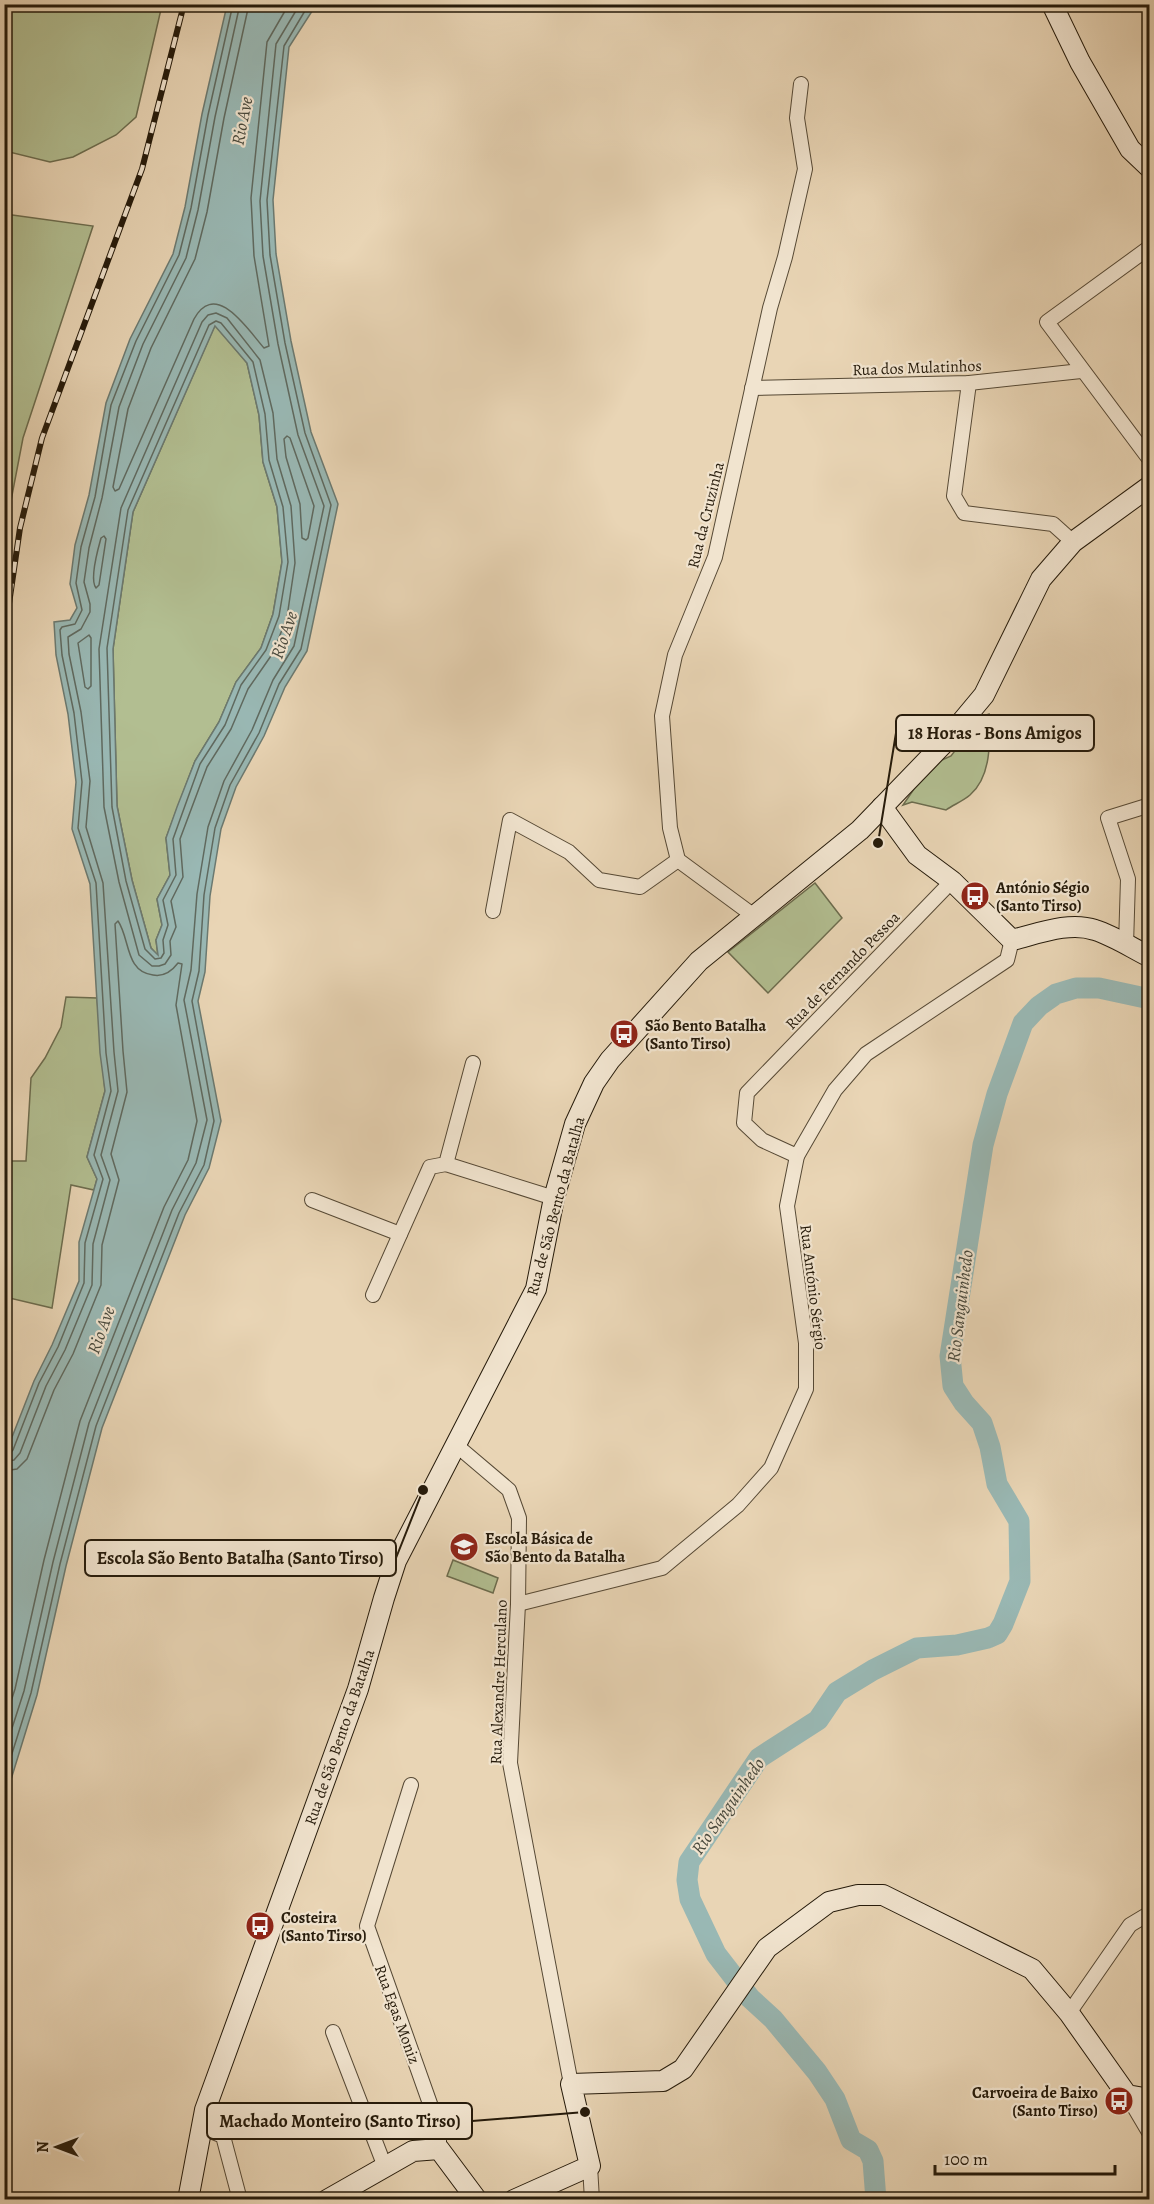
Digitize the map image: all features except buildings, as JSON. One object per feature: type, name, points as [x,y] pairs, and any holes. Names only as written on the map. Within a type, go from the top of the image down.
[{"type":"street","points":[[1052,4],[1080,62],[1130,149],[1149,168]]},
{"type":"street","name":"Rua da Cruzinha","points":[[678,860],[670,828],[662,716],[675,655],[715,557],[770,308],[805,169],[797,118],[801,84]]},
{"type":"street","points":[[1149,247],[1047,322],[1149,460]]},
{"type":"street","name":"Rua dos Mulatinhos","points":[[752,388],[969,383],[1081,371]]},
{"type":"street","points":[[969,383],[954,496],[964,513],[1053,524],[1073,542]]},
{"type":"street","name":"Rua de São Bento da Batalha","points":[[188,2199],[205,2110],[358,1689],[396,1561],[537,1289],[554,1197],[575,1124],[594,1083],[606,1065],[699,961],[860,830],[944,743],[984,695],[1041,579],[1073,542],[1149,486]]},
{"type":"street","points":[[1126,945],[1128,879],[1108,818],[1149,805]]},
{"type":"street","points":[[882,807],[917,855],[952,880],[1012,940],[1063,928],[1078,927],[1094,929],[1149,957]]},
{"type":"street","points":[[493,910],[510,820],[569,852],[599,880],[640,887],[678,860],[754,916]]},
{"type":"street","name":"Rua de Fernando Pessoa","points":[[796,1156],[762,1140],[744,1123],[747,1093],[952,880]]},
{"type":"street","name":"Rua António Sérgio","points":[[518,1604],[662,1568],[738,1505],[771,1468],[806,1389],[806,1343],[787,1206],[796,1156],[835,1090],[866,1054],[1007,960],[1012,940]]},
{"type":"street","points":[[446,1164],[473,1063]]},
{"type":"street","points":[[373,1295],[430,1167],[446,1164],[554,1197]]},
{"type":"street","points":[[312,1200],[400,1234]]},
{"type":"street","name":"Rua Alexandre Herculano","points":[[456,1445],[509,1490],[519,1518],[518,1604],[510,1763],[571,2084]]},
{"type":"street","name":"Rua Egas Moniz","points":[[411,1785],[366,1926],[439,2129],[439,2149]]},
{"type":"street","points":[[592,2199],[590,2166],[571,2084],[663,2081],[683,2069],[767,1948],[829,1902],[858,1894],[883,1895],[1032,1969],[1069,2013],[1127,2095],[1149,2134]]},
{"type":"street","points":[[1069,2013],[1130,1925],[1149,1913]]},
{"type":"street","points":[[333,2032],[385,2167]]},
{"type":"street","points":[[1127,2095],[1149,2099]]},
{"type":"street","points":[[201,2127],[223,2136],[240,2199]]},
{"type":"street","points":[[327,2199],[413,2151],[439,2149],[477,2199]]},
{"type":"street","points":[[514,2199],[590,2166]]},
{"type":"green space","points":[[5,4],[162,5],[136,117],[116,135],[73,157],[50,162],[5,151]]},
{"type":"green space","points":[[5,214],[93,226],[23,438],[5,532]]},
{"type":"green space","points":[[215,325],[247,363],[259,415],[263,462],[277,507],[282,562],[273,614],[261,648],[236,682],[219,722],[195,761],[166,838],[170,875],[157,899],[162,925],[156,940],[158,956],[151,948],[132,880],[117,806],[113,649],[133,512]]},
{"type":"green space","points":[[989,714],[986,768],[977,787],[970,795],[946,810],[912,802],[903,805],[914,789],[942,760],[951,756],[981,717]]},
{"type":"green space","points":[[815,883],[842,918],[768,993],[728,952]]},
{"type":"green space","points":[[66,997],[97,998],[105,1091],[87,1157],[97,1179],[94,1190],[71,1185],[52,1308],[5,1297],[5,1161],[26,1161],[31,1078],[45,1058],[61,1027]]},
{"type":"green space","points":[[453,1560],[498,1578],[493,1593],[447,1576]]},
{"type":"water","name":"Rio Ave","points":[[227,5],[316,5],[289,47],[273,200],[276,254],[291,341],[311,432],[338,504],[307,651],[285,687],[264,736],[236,787],[221,829],[210,896],[205,972],[198,1001],[221,1121],[209,1168],[185,1215],[102,1428],[66,1566],[37,1695],[5,1799],[5,1455],[34,1381],[79,1281],[79,1242],[97,1179],[87,1157],[105,1091],[100,1053],[90,884],[72,829],[76,782],[68,714],[56,655],[54,622],[70,620],[77,608],[70,584],[75,545],[89,495],[106,403],[130,339],[173,254],[185,207],[202,114]],"holes":[[[215,326],[247,363],[259,415],[263,462],[277,507],[282,562],[273,614],[261,648],[236,682],[219,722],[195,761],[166,838],[170,875],[157,899],[162,925],[156,940],[158,955],[151,948],[132,880],[117,806],[113,649],[133,512]]]},
{"type":"waterway","name":"Rio Sanguinhedo","points":[[876,2200],[873,2161],[868,2150],[851,2140],[835,2099],[817,2072],[773,2019],[750,1998],[716,1954],[690,1899],[687,1880],[689,1862],[759,1758],[818,1720],[837,1692],[873,1670],[917,1648],[957,1645],[988,1638],[997,1634],[1003,1624],[1020,1581],[1019,1521],[997,1484],[990,1447],[982,1423],[964,1403],[953,1386],[950,1356],[983,1145],[997,1094],[1023,1023],[1039,1006],[1056,994],[1076,988],[1099,988],[1150,999]]},
{"type":"railway","points":[[4,638],[20,528],[42,438],[142,169],[184,4]]},
{"type":"place","name":"18 Horas - Bons Amigos","points":[[878,843]]},
{"type":"place","name":"António Ségio (Santo Tirso)","points":[[975,896]]},
{"type":"place","name":"São Bento Batalha (Santo Tirso)","points":[[624,1034]]},
{"type":"place","name":"Escola São Bento Batalha (Santo Tirso)","points":[[423,1490]]},
{"type":"place","name":"Escola Básica de São Bento da Batalha","points":[[464,1547]]},
{"type":"place","name":"Costeira (Santo Tirso)","points":[[260,1926]]},
{"type":"place","name":"Carvoeira de Baixo (Santo Tirso)","points":[[1119,2101]]},
{"type":"place","name":"Machado Monteiro (Santo Tirso)","points":[[585,2112]]}]
